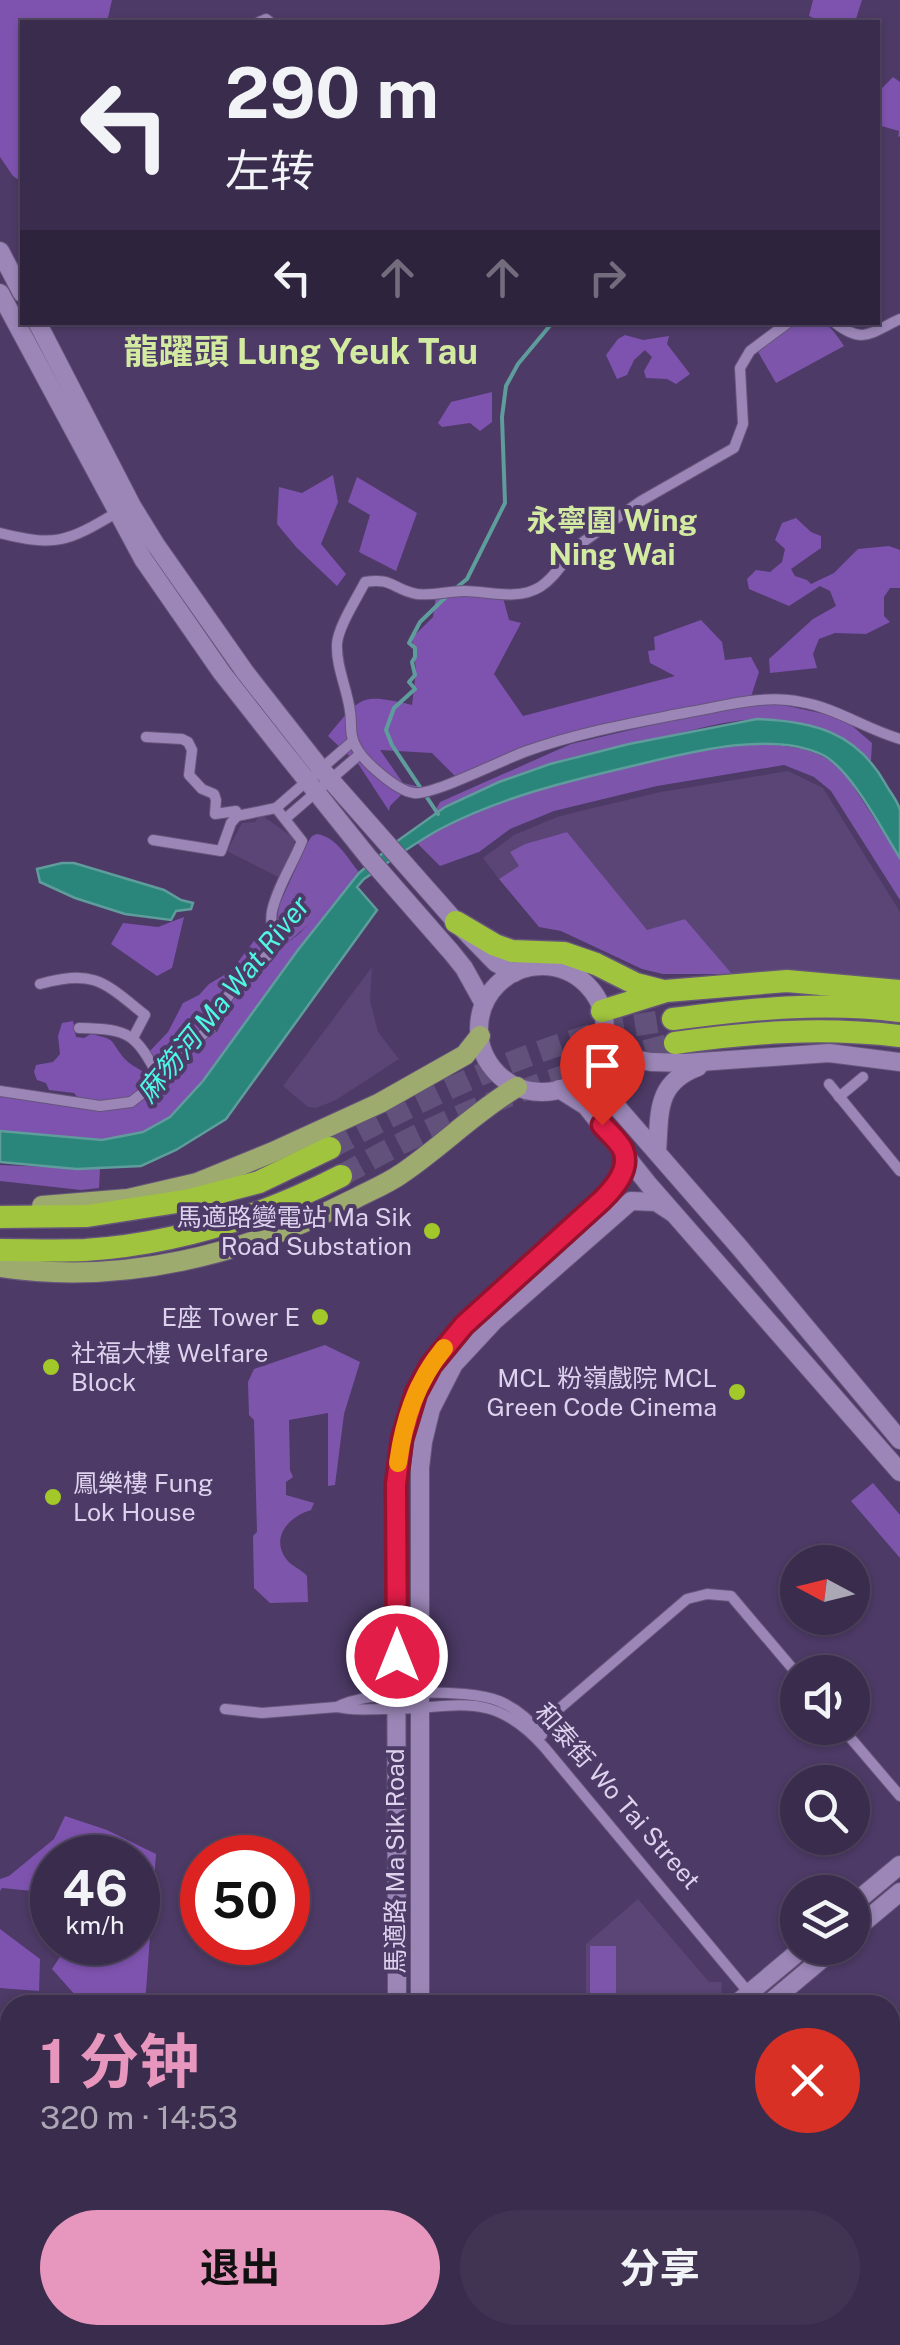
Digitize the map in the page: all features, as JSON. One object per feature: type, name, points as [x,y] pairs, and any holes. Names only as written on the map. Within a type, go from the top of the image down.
[{"type":"highway","points":[[456,922],[495,946],[512,951],[564,953],[636,984],[666,992]]},
{"type":"highway","points":[[602,1011],[666,992],[787,980],[900,991]]},
{"type":"highway","points":[[673,1019],[788,1007],[866,1006],[900,1011]]},
{"type":"highway","points":[[675,1044],[762,1032],[826,1030],[900,1036]]},
{"type":"highway","points":[[0,1218],[87,1216],[190,1200],[259,1182],[330,1148]]},
{"type":"highway","points":[[0,1250],[87,1250],[193,1233],[272,1209],[341,1176]]},
{"type":"main road","points":[[0,251],[20,289]]},
{"type":"main road","points":[[0,293],[142,559],[222,673],[456,922],[496,963],[514,973]]},
{"type":"main road","points":[[40,325],[156,545],[319,780],[464,968],[484,1004]]},
{"type":"main road","points":[[535,967],[567,972],[585,984],[602,1011],[604,1032],[596,1059],[578,1080],[560,1089],[542,1092],[517,1087],[492,1066],[482,1047],[480,1020],[484,1004],[497,986],[514,973],[535,967]]},
{"type":"main road","points":[[0,1208],[128,1198],[197,1182],[380,1103],[464,1055],[480,1036]]},
{"type":"main road","points":[[596,1059],[714,1061],[829,1053],[900,1062]]},
{"type":"main road","points":[[596,1059],[604,1092],[900,1440]]},
{"type":"main road","points":[[657,1152],[660,1104],[672,1081],[714,1061]]},
{"type":"main road","points":[[0,1267],[34,1273],[126,1269],[205,1257],[249,1245],[302,1225],[400,1175],[517,1087]]},
{"type":"main road","points":[[560,1089],[586,1106],[673,1213],[900,1472]]},
{"type":"main road","name":"馬適路 Ma Sik Road","points":[[398,1995],[396,1484],[409,1408],[431,1365],[452,1338],[602,1200],[623,1171],[623,1150]]},
{"type":"main road","name":"馬適路 Ma Sik Road","points":[[420,1995],[420,1468],[426,1425],[454,1364],[494,1321],[631,1201],[656,1202],[673,1213]]},
{"type":"main road","points":[[870,1891],[900,1865]]},
{"type":"main road","points":[[870,1917],[900,1892]]},
{"type":"main road","points":[[761,1995],[788,1965]]},
{"type":"main road","points":[[764,1995],[809,1965]]},
{"type":"street","points":[[838,325],[854,336],[863,336],[900,319]]},
{"type":"street","points":[[785,325],[750,351],[740,368],[743,424],[734,448],[641,501],[574,548],[538,588],[516,595],[462,591],[417,594],[379,579],[365,582],[337,640],[338,663],[351,715],[350,734],[360,754],[398,787],[420,794],[500,760],[571,737],[771,699],[813,704],[875,732],[900,738]]},
{"type":"street","points":[[0,533],[40,542],[60,541],[82,533],[116,512]]},
{"type":"street","points":[[146,737],[188,742],[192,750],[189,775],[202,789],[214,794],[215,814],[236,811],[237,816]]},
{"type":"street","points":[[285,819],[353,742]]},
{"type":"street","points":[[153,840],[220,851],[237,816],[276,808],[360,754]]},
{"type":"street","points":[[0,1091],[72,1103],[131,1102],[160,1077],[173,1057],[210,1030],[234,986],[274,947],[270,920],[302,840],[276,808]]},
{"type":"street","points":[[40,984],[77,976],[116,991],[145,1016],[133,1038]]},
{"type":"street","points":[[80,1028],[113,1031],[133,1038],[160,1077]]},
{"type":"street","points":[[840,1097],[863,1077]]},
{"type":"street","points":[[829,1084],[900,1171]]},
{"type":"street","points":[[534,1730],[687,1600],[707,1594],[730,1596],[781,1655]]},
{"type":"street","name":"和泰街 Wo Tai Street","points":[[225,1708],[262,1714],[482,1696],[516,1710],[752,1995]]},
{"type":"street","points":[[856,1745],[900,1796]]},
{"type":"shaded area","points":[[0,0],[112,0],[107,20],[20,20],[20,181],[0,157]]},
{"type":"shaded area","points":[[813,0],[862,0],[856,20],[818,20],[809,16]]},
{"type":"shaded area","points":[[893,77],[900,82],[900,136],[898,137],[899,131],[880,126],[880,90]]},
{"type":"shaded area","points":[[794,325],[826,325],[844,346],[776,383],[757,350]]},
{"type":"shaded area","points":[[625,335],[643,340],[669,336],[667,344],[690,374],[676,384],[667,379],[646,378],[644,371],[652,357],[645,350],[634,360],[627,375],[617,379],[606,355]]},
{"type":"shaded area","points":[[492,392],[492,422],[480,431],[470,423],[442,427],[438,423],[451,402]]},
{"type":"shaded area","points":[[333,475],[338,502],[321,544],[346,574],[337,586],[277,524],[279,487],[302,493]]},
{"type":"shaded area","points":[[357,477],[417,513],[396,571],[359,552],[370,515],[348,502]]},
{"type":"shaded area","points":[[796,518],[821,536],[821,548],[791,569],[795,576],[811,584],[834,573],[858,549],[889,546],[900,550],[900,588],[890,588],[884,597],[884,616],[890,622],[866,634],[835,633],[819,639],[813,654],[817,668],[770,673],[769,659],[813,619],[836,606],[830,591],[820,586],[789,606],[749,589],[747,579],[756,570],[770,572],[782,562],[785,549],[775,540],[782,523]]},
{"type":"shaded area","points":[[502,594],[509,620],[521,623],[494,674],[523,716],[675,676],[650,663],[648,651],[655,650],[654,637],[701,620],[722,642],[725,660],[751,657],[759,672],[749,703],[568,739],[456,777],[432,753],[380,750],[403,783],[420,787],[406,790],[389,811],[359,765],[328,736],[363,701],[382,699],[412,705],[416,670],[412,638],[433,617],[436,596]]},
{"type":"shaded area","points":[[774,703],[843,718],[872,743],[871,761],[848,742],[806,724],[761,719],[738,721],[554,762],[495,784],[433,815],[440,802],[571,744],[711,711]]},
{"type":"shaded area","points":[[757,719],[814,727],[847,741],[861,752],[899,807],[900,858],[865,801],[834,762],[802,748],[778,744],[700,751],[509,800],[440,829],[364,879],[357,887],[377,910],[226,1119],[141,1166],[77,1169],[0,1162],[0,1131],[102,1140],[143,1132],[170,1117],[203,1081],[359,873],[445,807],[550,764]]},
{"type":"shaded area","points":[[759,744],[815,753],[844,772],[900,858],[900,900],[831,791],[814,777],[784,765],[657,786],[554,811],[510,829],[479,852],[440,866],[417,843],[465,817],[542,789],[672,757]]},
{"type":"shaded area","points":[[788,771],[823,788],[900,912],[900,985],[789,974],[732,974],[685,919],[647,931],[567,832],[511,852],[520,866],[499,879],[483,858],[514,835],[557,817],[661,792]]},
{"type":"shaded area","points":[[260,814],[294,838],[280,878],[227,851],[242,823],[255,822]]},
{"type":"shaded area","points":[[567,832],[647,930],[685,919],[732,974],[663,974],[642,969],[561,931],[539,927],[499,879],[519,866],[510,852]]},
{"type":"shaded area","points":[[317,834],[335,843],[358,871],[282,947],[277,921],[279,905],[308,842]]},
{"type":"shaded area","points":[[74,863],[164,890],[193,903],[191,909],[176,911],[171,920],[125,914],[40,882],[37,869]]},
{"type":"shaded area","points":[[358,871],[205,1080],[161,1123],[145,1132],[110,1139],[0,1131],[0,1095],[70,1106],[79,1099],[74,1093],[49,1090],[34,1072],[36,1065],[53,1062],[60,1054],[58,1036],[62,1023],[73,1021],[76,1037],[91,1034],[112,1041],[125,1059],[144,1072],[143,1094],[152,1094],[166,1078],[163,1054],[156,1063],[148,1053],[168,1032],[183,1003],[231,971],[260,933],[264,935],[259,954],[213,1004],[205,1027],[217,1032],[237,991],[272,961]]},
{"type":"shaded area","points":[[184,917],[172,968],[157,976],[111,944],[123,923],[158,927]]},
{"type":"shaded area","points":[[372,967],[370,1000],[378,1032],[399,1059],[336,1100],[308,1107],[283,1086]]},
{"type":"shaded area","points":[[0,1165],[100,1169],[99,1188],[81,1190],[0,1181]]},
{"type":"shaded area","points":[[325,1345],[360,1362],[344,1414],[335,1485],[328,1486],[328,1413],[289,1420],[293,1477],[286,1482],[286,1495],[314,1503],[311,1510],[289,1522],[280,1543],[287,1560],[307,1576],[308,1602],[270,1603],[254,1588],[254,1420],[249,1415],[248,1382],[254,1369]]},
{"type":"shaded area","points":[[873,1483],[900,1515],[900,1558],[851,1501]]},
{"type":"shaded area","points":[[65,1816],[117,1835],[56,1835]]},
{"type":"shaded area","points":[[30,1859],[30,1891],[0,1891],[0,1879]]},
{"type":"shaded area","points":[[638,1899],[709,1982],[722,1982],[721,1995],[586,1995],[586,1944]]},
{"type":"shaded area","points":[[0,1929],[30,1952],[30,1965],[40,1965],[39,1991],[0,1988]]},
{"type":"shaded area","points":[[590,1946],[616,1946],[616,1993],[590,1993]]},
{"type":"shaded area","points":[[55,1965],[148,1965],[146,1995],[75,1995],[52,1969]]},
{"type":"waterway","points":[[456,588],[467,579],[505,503],[502,417],[506,386],[518,364],[550,325]]},
{"type":"waterway","points":[[438,814],[386,730],[394,708],[415,689],[409,682],[415,675],[415,648],[409,643],[420,622],[449,594]]},
{"type":"tunnel","points":[[330,1148],[428,1099],[528,1056],[607,1031],[673,1019]]},
{"type":"tunnel","points":[[341,1176],[422,1133],[503,1098],[675,1043]]},
{"type":"slow traffic","points":[[398,1463],[409,1408],[422,1379],[444,1348]]},
{"type":"place","name":"馬適路變電站 Ma Sik Road Substation","points":[[432,1231]]},
{"type":"place","name":"E座 Tower E","points":[[320,1317]]},
{"type":"place","name":"社福大樓 Welfare Block","points":[[51,1367]]},
{"type":"place","name":"MCL 粉嶺戲院 MCL Green Code Cinema","points":[[737,1392]]},
{"type":"place","name":"鳳樂樓 Fung Lok House","points":[[53,1497]]},
{"type":"district","name":"龍躍頭 Lung Yeuk Tau","points":[[301,352]]},
{"type":"district","name":"永寧圍 Wing Ning Wai","points":[[612,538]]},
{"type":"route","points":[[397,1656],[396,1484],[409,1408],[431,1365],[452,1338],[602,1200],[619,1179],[623,1150],[602,1125]]},
{"type":"water label","name":"麻笏河 Ma Wat River","points":[[223,999]]}]
